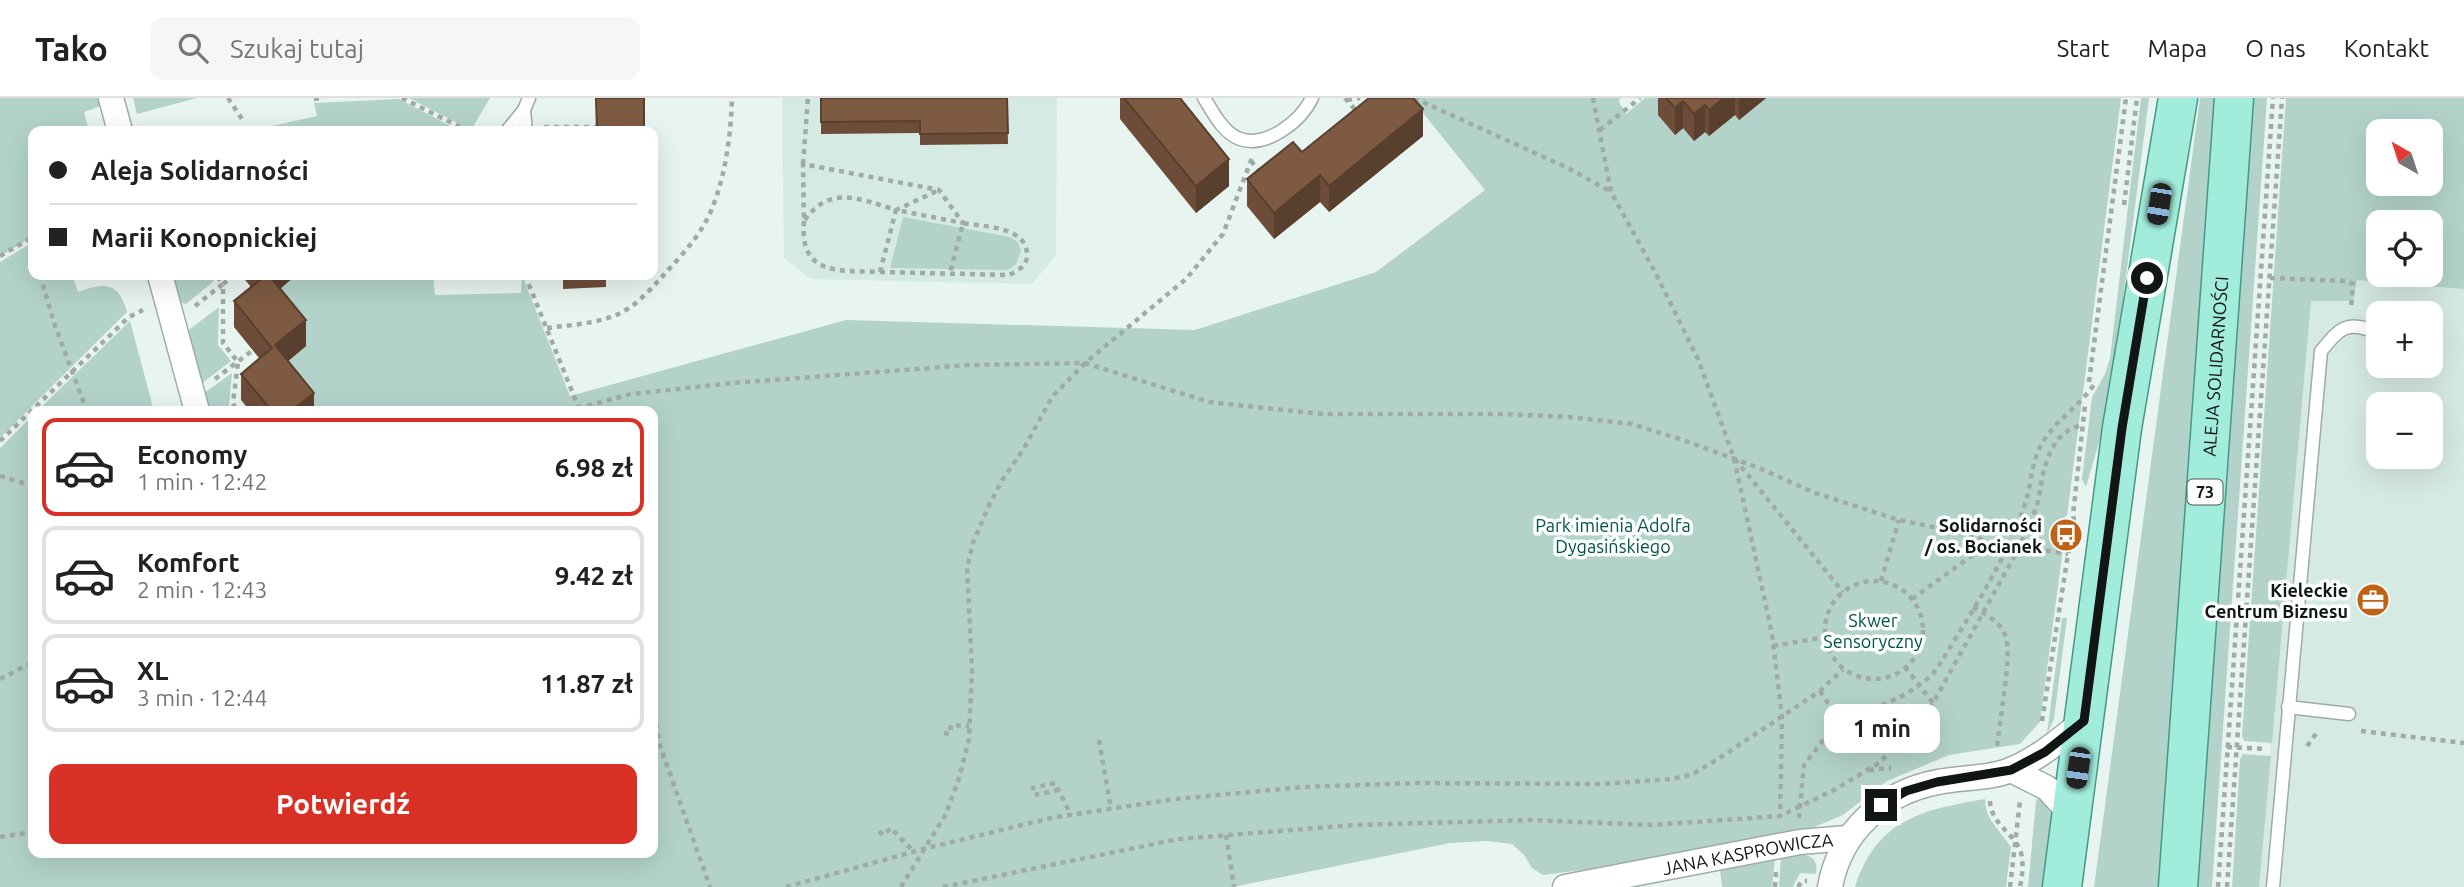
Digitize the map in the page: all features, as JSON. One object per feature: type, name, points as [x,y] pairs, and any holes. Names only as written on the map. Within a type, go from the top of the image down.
[{"type":"main road","points":[[2163,179],[2165,98]]},
{"type":"main road","points":[[2062,887],[2122,428],[2178,98]]},
{"type":"main road","name":"ALEJA SOLIDARNOŚCI","points":[[2178,887],[2234,98]]},
{"type":"street","points":[[111,98],[119,126]]},
{"type":"street","points":[[163,286],[196,406]]},
{"type":"street","points":[[1830,887],[1847,838],[1881,805],[1906,791],[2045,752],[2084,721]]},
{"type":"street","points":[[2003,762],[2047,788],[2072,815]]},
{"type":"street","name":"JANA KASPROWICZA","points":[[1565,887],[1800,842],[1847,838]]},
{"type":"lane","points":[[1204,98],[1220,123],[1231,133],[1241,139],[1254,140],[1275,134],[1290,125],[1303,113],[1312,98]]},
{"type":"lane","points":[[525,126],[526,104]]},
{"type":"lane","points":[[511,126],[526,104]]},
{"type":"lane","points":[[2273,887],[2321,351],[2337,332],[2356,325],[2366,329]]},
{"type":"lane","points":[[2288,707],[2349,714]]},
{"type":"path","points":[[228,98],[242,119]]},
{"type":"path","points":[[402,98],[458,126]]},
{"type":"path","points":[[547,328],[603,319],[629,308],[653,287],[696,237],[709,214],[721,175],[729,141],[732,98]]},
{"type":"path","points":[[804,221],[812,209],[823,201],[839,197],[854,198],[896,210],[1015,233],[1023,241],[1027,261],[1019,271],[1009,275],[831,270],[818,265],[806,244],[804,221],[803,164],[808,98]]},
{"type":"path","points":[[1346,99],[1360,98]]},
{"type":"path","points":[[1414,98],[1570,169],[1611,192]]},
{"type":"path","points":[[1593,98],[1611,192],[1698,359],[1734,458],[1773,646],[1782,717],[1780,825]]},
{"type":"path","points":[[1600,130],[1640,98]]},
{"type":"path","points":[[2089,383],[2126,98]]},
{"type":"path","points":[[2122,218],[2137,98]]},
{"type":"path","points":[[2218,887],[2273,98]]},
{"type":"path","points":[[2227,887],[2282,98]]},
{"type":"path","points":[[1346,99],[1361,117]]},
{"type":"path","points":[[901,887],[946,814],[969,739],[972,669],[967,568],[973,543],[1003,479],[1023,450],[1052,397],[1085,363],[1186,279],[1206,258],[1223,234],[1251,161],[1254,140]]},
{"type":"path","points":[[1251,161],[1264,178]]},
{"type":"path","points":[[803,164],[939,190],[963,223]]},
{"type":"path","points":[[896,210],[939,190]]},
{"type":"path","points":[[880,272],[896,210]]},
{"type":"path","points":[[950,273],[963,223]]},
{"type":"path","points":[[0,256],[28,240]]},
{"type":"path","points":[[2270,278],[2347,281],[2353,284],[2348,328]]},
{"type":"path","points":[[42,280],[71,373],[85,406]]},
{"type":"path","points":[[220,280],[223,284],[223,343],[237,362],[234,406]]},
{"type":"path","points":[[173,324],[228,280]]},
{"type":"path","points":[[527,280],[578,406]]},
{"type":"path","points":[[37,406],[163,286]]},
{"type":"path","points":[[237,362],[253,350]]},
{"type":"path","points":[[589,406],[631,394],[733,383],[969,365],[1085,363],[1209,402],[1322,414],[1503,414],[1569,417],[1632,425],[1734,458],[1815,493],[1899,520],[1976,536],[1988,544],[2068,554]]},
{"type":"path","points":[[1800,842],[1799,807],[1804,765],[1839,720],[1888,703],[1920,686],[1937,670],[2007,547],[2025,504],[2041,445],[2095,385],[2099,374]]},
{"type":"path","points":[[2041,732],[2074,519],[2085,405]]},
{"type":"path","points":[[0,441],[28,414]]},
{"type":"path","points":[[943,887],[1179,839],[1226,835],[1355,825],[1531,820],[1651,825],[1780,816],[1836,789],[1879,764],[1933,703],[2019,548],[2037,506],[2044,468],[2051,450],[2069,430],[2083,424]]},
{"type":"path","points":[[1734,458],[1843,592]]},
{"type":"path","points":[[0,476],[28,484]]},
{"type":"path","points":[[1881,581],[1899,520]]},
{"type":"path","points":[[1912,599],[1988,544]]},
{"type":"path","points":[[1881,581],[1900,589],[1912,599],[1920,613],[1923,629],[1913,660],[1887,678],[1856,676],[1843,669],[1833,658],[1825,637],[1827,616],[1833,603],[1843,592],[1856,585],[1881,581]]},
{"type":"path","points":[[1973,607],[1999,625],[2006,638],[2003,762]]},
{"type":"path","points":[[1773,646],[1825,637]]},
{"type":"path","points":[[0,678],[28,664]]},
{"type":"path","points":[[1905,667],[1933,703]]},
{"type":"path","points":[[786,887],[913,851],[1051,818],[1176,799],[1303,787],[1416,783],[1604,784],[1691,775],[1820,691],[1843,669]]},
{"type":"path","points":[[1820,691],[1839,720]]},
{"type":"path","points":[[944,733],[950,734],[951,725],[970,726]]},
{"type":"path","points":[[2227,747],[2302,752],[2316,733],[2325,727]]},
{"type":"path","points":[[2353,730],[2464,743]]},
{"type":"path","points":[[658,736],[709,887]]},
{"type":"path","points":[[1099,740],[1111,809]]},
{"type":"path","points":[[1059,790],[1034,795],[1033,788],[1055,783],[1059,790],[1071,815]]},
{"type":"path","points":[[1991,792],[1990,807],[1993,815],[2020,851],[2023,863],[2020,887]]},
{"type":"path","points":[[2010,887],[2021,802],[2016,796]]},
{"type":"path","points":[[879,831],[883,835],[891,828],[913,851]]},
{"type":"path","points":[[0,837],[28,833]]},
{"type":"path","points":[[1226,835],[1234,887]]},
{"type":"shaded area","points":[[782,98],[1057,98],[1056,255],[1032,284],[811,279],[784,258]]},
{"type":"shaded area","name":"Kieleckie Centrum Biznesu","points":[[2308,275],[2366,278],[2366,287],[2443,287],[2443,283],[2464,284],[2464,887],[2259,887]]},
{"type":"green space","points":[[0,98],[98,98],[101,106],[84,112],[88,126],[28,126],[28,240],[0,256]]},
{"type":"green space","points":[[133,98],[197,98],[137,114]]},
{"type":"green space","points":[[409,98],[490,98],[473,126],[463,126]]},
{"type":"green space","name":"Park imienia Adolfa Dygasińskiego","points":[[1411,98],[1620,98],[1619,102],[1626,114],[1645,98],[1679,98],[1683,128],[1694,140],[1705,132],[1709,136],[1735,115],[1766,98],[2121,98],[2067,516],[2061,540],[2064,541],[2040,722],[2020,744],[1949,755],[1887,781],[1843,815],[1807,830],[1543,875],[1532,868],[1524,855],[1512,844],[1487,841],[1450,843],[1233,887],[0,887],[0,448],[28,420],[28,858],[658,858],[658,406],[303,406],[275,372],[267,299],[290,280],[434,280],[435,295],[521,293],[522,280],[524,280],[570,396],[846,320],[1195,330],[1376,272],[1485,190]]},
{"type":"green space","points":[[2141,98],[2149,98],[2109,408],[2086,487],[2082,479],[2092,397],[2105,374],[2110,358]]},
{"type":"green space","points":[[2200,98],[2218,98],[2160,887],[2094,887]]},
{"type":"green space","points":[[2248,98],[2267,98],[2212,887],[2192,887]]},
{"type":"green space","points":[[2286,98],[2464,98],[2464,289],[2440,287],[2443,287],[2443,210],[2366,210],[2366,281],[2357,280],[2353,301],[2311,301],[2272,743],[2244,741],[2242,736]]},
{"type":"green space","points":[[399,99],[450,126],[272,126],[317,116],[314,103]]},
{"type":"green space","points":[[903,217],[1010,237],[1018,242],[1021,251],[1016,264],[1008,270],[890,268]]},
{"type":"green space","points":[[28,245],[28,280],[74,280],[78,292],[96,287],[110,287],[120,295],[127,312],[32,406],[28,406],[28,410],[0,438],[0,262]]},
{"type":"green space","points":[[172,280],[214,281],[186,304],[178,302]]},
{"type":"green space","points":[[219,307],[218,345],[231,361],[201,384],[186,332]]},
{"type":"green space","points":[[130,321],[153,406],[42,406]]},
{"type":"green space","points":[[232,373],[229,406],[203,406],[200,396]]},
{"type":"green space","points":[[2062,618],[2067,618],[2054,719],[2047,734]]},
{"type":"green space","points":[[2243,754],[2271,756],[2259,887],[2232,887],[2240,759]]},
{"type":"green space","points":[[2039,797],[2046,803],[2052,816],[2043,887],[2028,887],[2036,801]]},
{"type":"green space","points":[[1985,799],[1991,819],[2011,847],[2006,887],[1855,887],[1864,864],[1889,832],[1922,814]]},
{"type":"green space","points":[[1805,855],[1815,862],[1816,874],[1800,873],[1793,887],[1779,887],[1781,857]]},
{"type":"green space","points":[[1775,858],[1772,887],[1722,887],[1720,869]]},
{"type":"building","points":[[596,98],[644,98],[644,126],[597,126]]},
{"type":"building","points":[[821,98],[1007,98],[1008,133],[920,134],[920,121],[821,122]]},
{"type":"building","points":[[1124,98],[1180,98],[1229,159],[1196,186]]},
{"type":"building","points":[[1369,98],[1413,98],[1423,109],[1329,186],[1320,175],[1274,213],[1247,179],[1293,142],[1302,152]]},
{"type":"building","points":[[1666,98],[1724,98],[1709,110],[1705,105],[1694,114],[1683,101],[1675,108]]},
{"type":"building","points":[[260,280],[273,280],[306,320],[275,345],[314,393],[297,406],[268,406],[241,374],[272,348],[234,301]]},
{"type":"place","name":"Solidarności / os. Bocianek","points":[[2066,535]]},
{"type":"place","name":"Kieleckie Centrum Biznesu","points":[[2373,600]]},
{"type":"route","points":[[1881,805],[1906,791],[1937,782],[2011,770],[2045,752],[2084,721],[2122,428],[2147,278]]},
{"type":"park label","name":"Skwer Sensoryczny","points":[[1873,630]]}]
